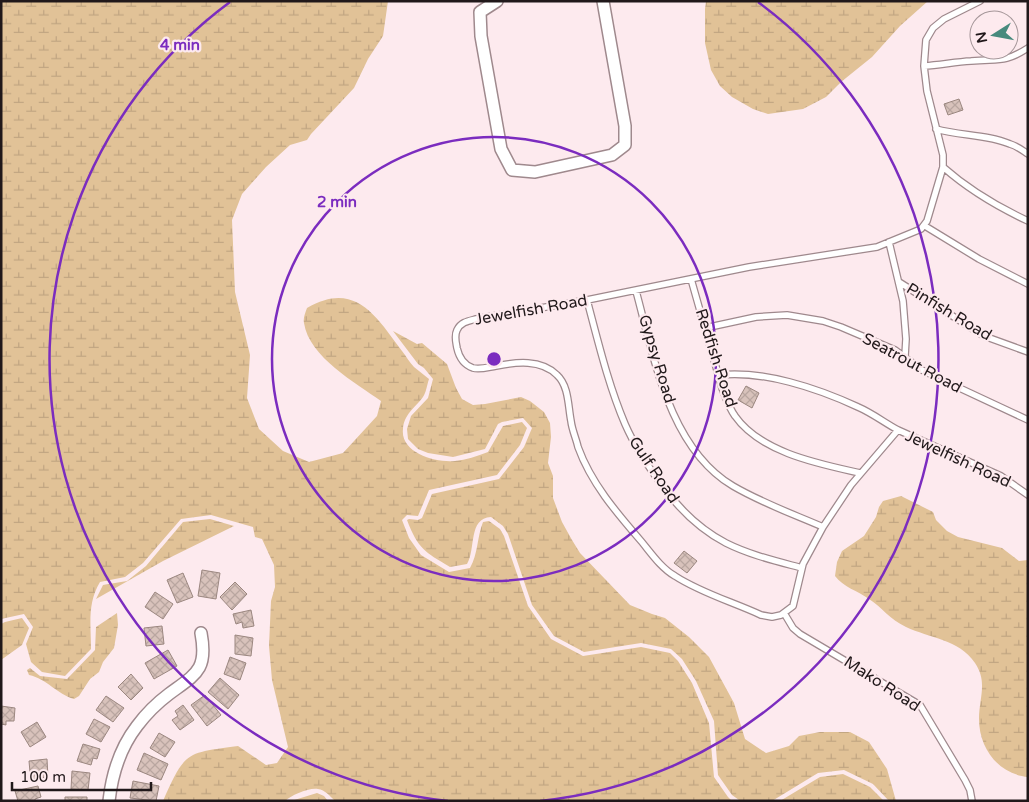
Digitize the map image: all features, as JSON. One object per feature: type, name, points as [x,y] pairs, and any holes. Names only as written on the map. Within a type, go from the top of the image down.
[{"type":"street","points":[[497,1],[480,12],[480,36],[501,149],[512,170],[535,172],[612,155],[625,146],[625,126],[603,1]]},
{"type":"street","points":[[109,801],[114,771],[135,728],[156,704],[186,683],[199,668],[203,652],[201,632]]},
{"type":"lane","points":[[980,1],[944,19],[933,28],[926,40],[924,66],[927,91],[943,155],[941,176],[925,226],[979,259],[1028,284]]},
{"type":"lane","points":[[924,66],[1004,60],[1028,48]]},
{"type":"lane","points":[[936,128],[952,134],[1008,143],[1028,154]]},
{"type":"lane","points":[[942,167],[973,192],[1028,221]]},
{"type":"lane","name":"Jewelfish Road","points":[[925,226],[877,247],[749,267],[636,291],[476,319],[463,323],[456,332],[455,338],[459,355],[473,368],[524,363],[538,365],[556,373],[561,379],[566,392],[571,422],[582,458],[608,501],[661,565],[682,580],[761,615],[772,617],[784,613],[793,606],[802,568],[824,527],[860,473],[898,430],[1001,476],[1028,494]]},
{"type":"lane","points":[[889,242],[903,301],[906,339],[905,356]]},
{"type":"lane","name":"Redfish Road","points":[[691,279],[718,375],[728,403],[741,424],[762,440],[798,458],[860,473]]},
{"type":"lane","name":"Pinfish Road","points":[[898,282],[984,336],[1028,352]]},
{"type":"lane","name":"Gypsy Road","points":[[636,291],[656,368],[666,397],[677,421],[700,456],[718,475],[733,486],[824,527]]},
{"type":"lane","name":"Gulf Road","points":[[587,300],[605,365],[625,425],[651,471],[668,493],[696,524],[726,543],[758,556],[802,568]]},
{"type":"lane","name":"Seatrout Road","points":[[705,328],[756,317],[787,315],[823,321],[841,327],[905,356],[912,363],[936,377],[1028,420]]},
{"type":"lane","points":[[718,375],[740,374],[770,378],[819,391],[859,408],[898,430]]},
{"type":"lane","name":"Mako Road","points":[[784,613],[793,628],[800,634],[920,705],[965,780],[970,790],[972,801]]},
{"type":"green space","points":[[1,1],[388,1],[383,36],[368,59],[354,88],[307,140],[290,145],[266,167],[242,194],[232,220],[235,292],[250,355],[247,398],[259,429],[283,451],[309,462],[343,453],[377,416],[381,401],[335,368],[315,347],[308,335],[304,321],[307,308],[324,300],[338,298],[351,300],[363,306],[383,326],[412,365],[429,379],[424,395],[405,419],[404,437],[407,444],[413,450],[421,455],[438,460],[455,461],[467,459],[488,452],[503,426],[522,422],[527,428],[520,445],[497,475],[429,490],[418,516],[407,515],[402,520],[409,538],[421,555],[449,572],[470,568],[475,557],[483,522],[489,521],[500,529],[504,536],[528,606],[551,639],[583,656],[641,647],[670,653],[678,661],[692,683],[709,723],[714,777],[732,801],[335,801],[321,790],[310,789],[285,801],[163,801],[183,763],[197,753],[238,746],[266,765],[277,763],[288,747],[272,680],[269,646],[271,601],[275,587],[274,565],[262,539],[255,537],[253,527],[211,515],[181,519],[143,563],[125,577],[100,582],[91,606],[91,649],[65,676],[42,672],[31,662],[26,644],[33,627],[24,614],[1,619]]},
{"type":"green space","points":[[706,1],[928,1],[900,26],[872,57],[826,97],[803,109],[768,114],[753,109],[732,97],[720,86],[711,70],[705,43]]},
{"type":"green space","points":[[393,331],[417,344],[422,343],[447,364],[462,399],[473,405],[521,397],[530,401],[544,412],[550,423],[551,437],[548,463],[553,476],[553,498],[562,522],[572,540],[580,553],[630,605],[665,618],[689,637],[709,657],[734,703],[745,739],[766,753],[789,746],[799,736],[820,732],[850,732],[869,742],[887,769],[896,801],[889,801],[873,784],[844,770],[818,773],[772,801],[739,800],[732,795],[718,775],[714,721],[696,681],[682,659],[671,649],[641,643],[584,652],[554,636],[532,605],[508,534],[503,526],[491,517],[484,519],[476,528],[467,564],[450,567],[423,549],[407,520],[422,518],[432,494],[499,479],[524,447],[532,428],[523,418],[502,422],[498,424],[485,449],[453,457],[428,453],[418,449],[408,439],[407,429],[411,416],[428,398],[433,379],[418,364]]},
{"type":"green space","points":[[901,496],[933,512],[936,520],[947,531],[958,537],[1002,548],[1019,561],[1028,560],[1028,777],[1017,775],[999,765],[992,758],[982,740],[979,719],[982,690],[981,677],[975,663],[968,655],[952,644],[900,624],[874,602],[846,586],[835,576],[837,562],[842,551],[864,536],[883,501]]},
{"type":"green space","points":[[210,519],[234,526],[163,561],[96,599],[103,585],[127,581],[146,566],[183,522]]},
{"type":"green space","points":[[117,613],[118,625],[114,648],[103,662],[99,672],[90,679],[79,696],[74,699],[68,697],[41,680],[29,675],[27,670],[30,668],[40,676],[67,679],[95,650],[96,627]]},
{"type":"green space","points":[[22,618],[29,628],[22,645],[1,660],[1,624]]},
{"type":"green space","points":[[843,774],[870,787],[884,801],[780,801],[820,777]]},
{"type":"green space","points":[[317,793],[324,796],[328,801],[291,801]]},
{"type":"building","points":[[959,99],[963,110],[948,115],[944,104]]},
{"type":"building","points":[[746,386],[759,393],[752,408],[738,400]]},
{"type":"building","points":[[684,551],[697,561],[687,573],[674,563]]},
{"type":"building","points":[[202,570],[220,573],[216,599],[198,596]]},
{"type":"building","points":[[183,573],[193,597],[177,603],[167,580]]},
{"type":"building","points":[[235,582],[247,594],[232,610],[220,597]]},
{"type":"building","points":[[155,592],[173,604],[163,619],[145,607]]},
{"type":"building","points":[[251,610],[254,626],[243,628],[242,622],[236,624],[233,614]]},
{"type":"building","points":[[162,626],[164,644],[146,646],[144,628]]},
{"type":"building","points":[[235,635],[253,638],[251,656],[235,654]]},
{"type":"building","points":[[168,650],[177,666],[154,679],[145,663]]},
{"type":"building","points":[[230,657],[246,663],[240,680],[224,674]]},
{"type":"building","points":[[131,674],[143,688],[131,700],[118,687]]},
{"type":"building","points":[[220,678],[239,695],[228,709],[208,692]]},
{"type":"building","points":[[205,695],[221,715],[207,726],[191,705]]},
{"type":"building","points":[[106,696],[124,708],[113,722],[96,710]]},
{"type":"building","points":[[183,705],[194,720],[180,730],[172,720],[178,716],[175,711]]},
{"type":"building","points":[[1,706],[15,708],[14,721],[6,721],[6,725],[1,724]]},
{"type":"building","points":[[94,719],[110,727],[101,742],[86,734]]},
{"type":"building","points":[[37,722],[46,737],[30,747],[21,732]]},
{"type":"building","points":[[159,733],[175,742],[165,757],[150,748]]},
{"type":"building","points":[[83,744],[100,749],[97,759],[93,758],[91,765],[77,761]]},
{"type":"building","points":[[144,753],[168,764],[161,780],[137,770]]},
{"type":"building","points":[[47,759],[48,777],[33,779],[29,761]]},
{"type":"building","points":[[72,771],[90,773],[88,790],[71,789]]},
{"type":"building","points":[[133,781],[159,786],[156,801],[130,798]]},
{"type":"building","points":[[38,786],[41,797],[35,799],[35,801],[18,801],[15,791]]},
{"type":"building","points":[[65,797],[87,797],[87,801],[65,801]]}]
